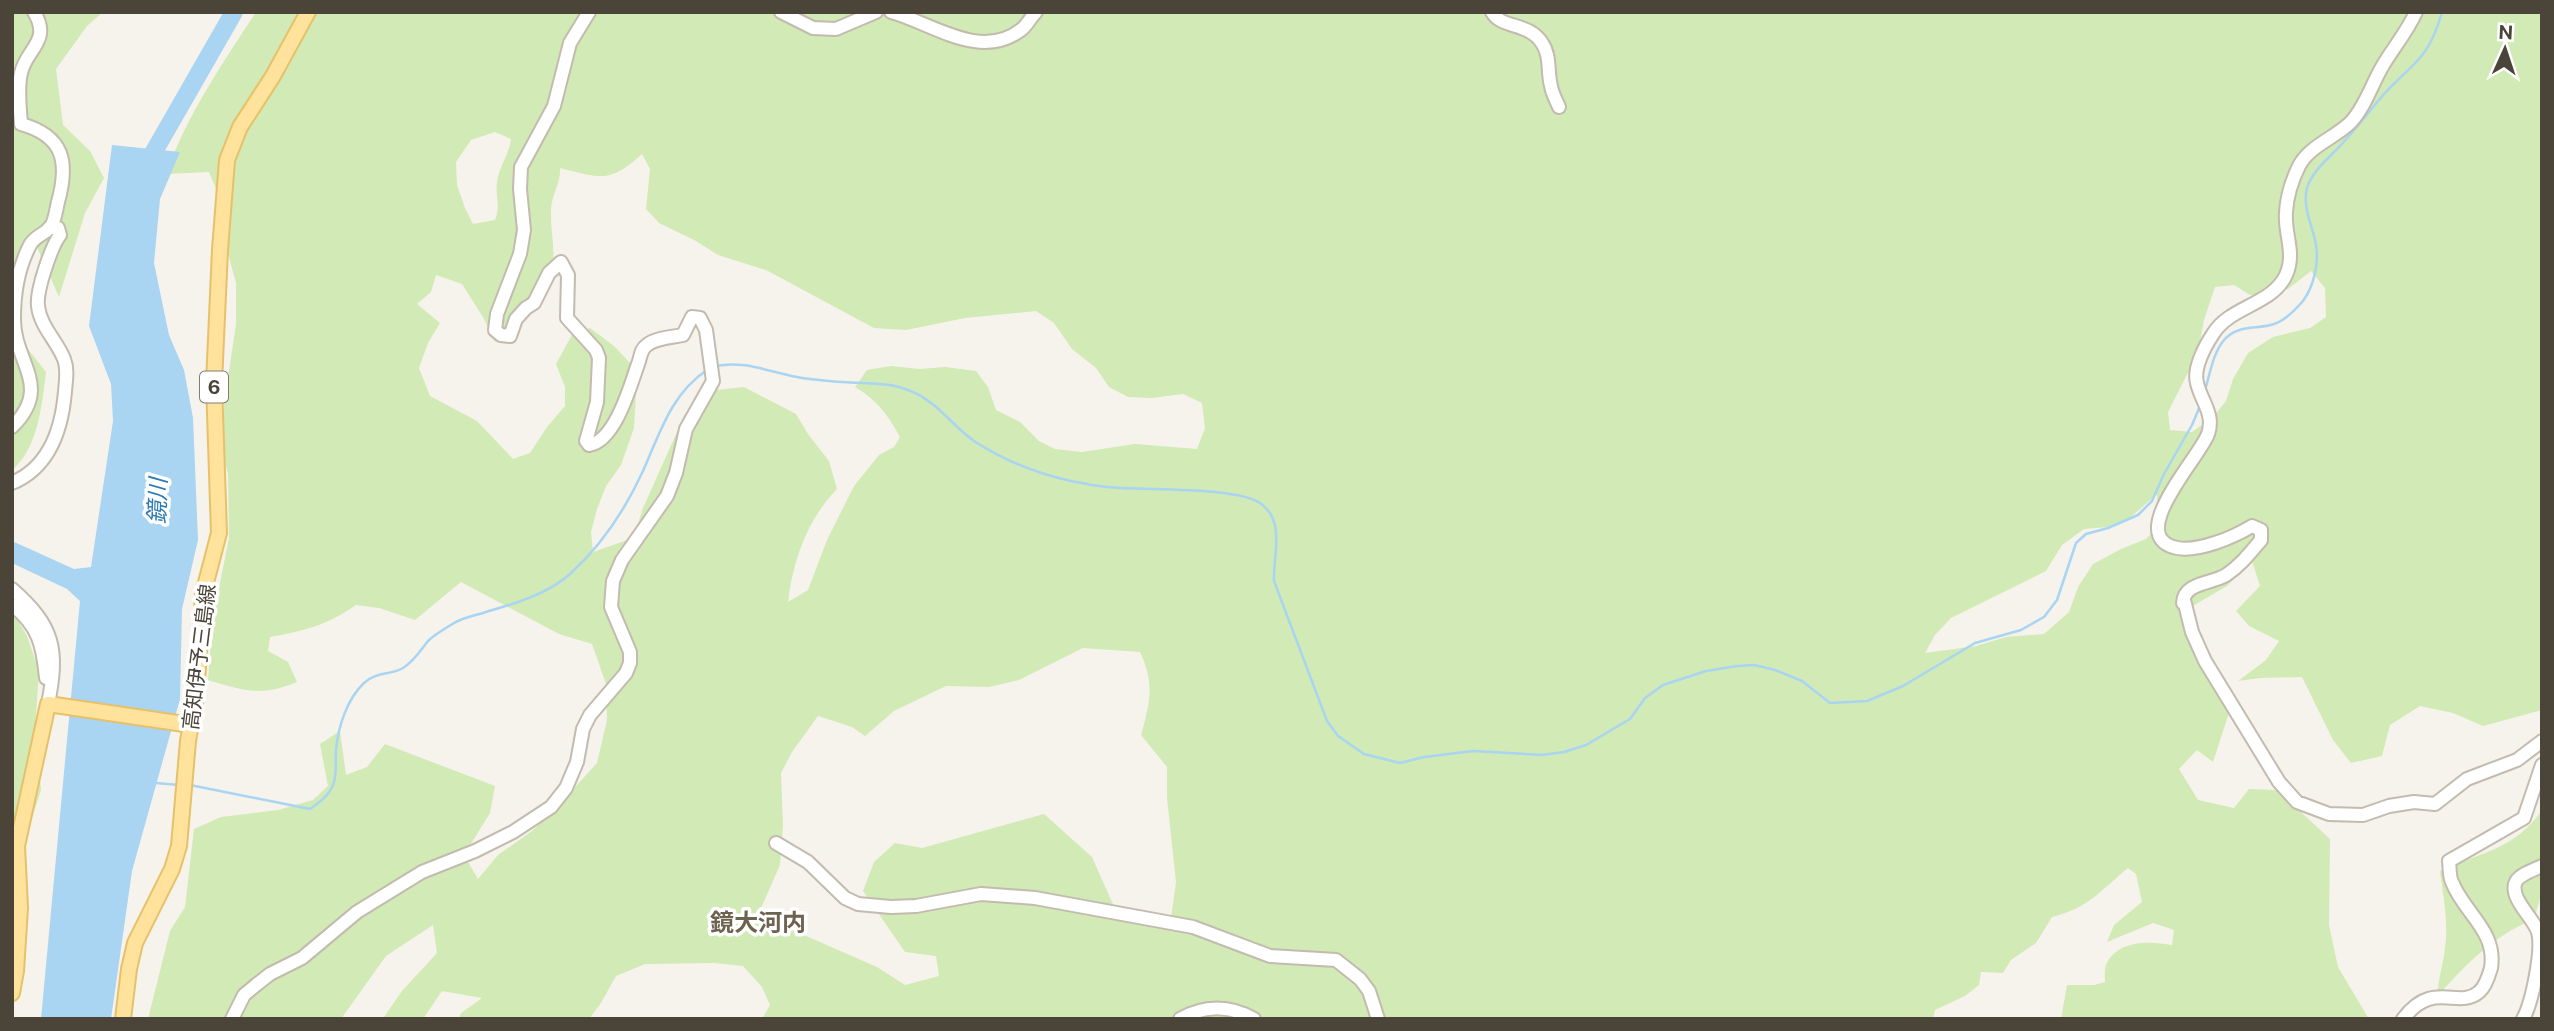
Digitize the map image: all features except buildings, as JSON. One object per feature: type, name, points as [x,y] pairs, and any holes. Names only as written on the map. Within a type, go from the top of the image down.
[{"type":"main road","name":"高知伊予三島線","points":[[122,1019],[135,943],[176,858],[182,828],[186,725],[196,696],[203,594],[219,533],[214,383],[227,160],[240,127],[273,76],[308,12]]},
{"type":"main road","points":[[12,993],[20,908],[17,846],[48,704],[186,725]]},
{"type":"street","points":[[34,12],[39,21],[40,36],[21,71],[21,124],[39,130],[54,142],[64,162],[62,187],[49,228]]},
{"type":"street","points":[[232,1019],[244,995],[270,974],[302,958],[357,912],[422,872],[475,851],[513,832],[551,807],[566,788],[577,762],[583,729],[590,715],[626,673],[630,663],[630,652],[611,607],[613,581],[622,560],[667,496],[687,429],[713,381],[706,330],[700,318],[692,317],[683,335],[649,342],[641,350],[640,361],[621,411],[608,434],[602,441],[589,445],[586,441],[587,432],[597,402],[599,358],[596,350],[567,318],[568,275],[561,262],[549,273],[534,303],[516,318],[510,336],[500,335],[495,330],[497,314],[520,254],[524,230],[521,167],[554,106],[570,43],[589,12]]},
{"type":"street","points":[[781,12],[813,28],[836,29],[876,12]]},
{"type":"street","points":[[891,12],[961,40],[988,41],[1008,37],[1023,28],[1036,12]]},
{"type":"street","points":[[1492,12],[1495,18],[1506,24],[1529,29],[1541,41],[1548,58],[1551,89],[1559,107]]},
{"type":"street","points":[[2416,12],[2352,121],[2314,149],[2300,165],[2289,193],[2285,214],[2291,264],[2284,279],[2268,295],[2220,323],[2211,336],[2196,372],[2196,383],[2210,414],[2209,433],[2161,508],[2157,524],[2162,538],[2172,547],[2182,549],[2226,540],[2252,526],[2261,530],[2261,540],[2242,563],[2225,576],[2191,588],[2183,597],[2183,603],[2184,600],[2192,632],[2205,661],[2280,782],[2297,802],[2329,814],[2363,816],[2401,804],[2435,804],[2467,779],[2517,760],[2542,741]]},
{"type":"street","points":[[12,427],[30,406],[31,382],[13,327],[14,295],[30,245],[38,234],[49,228],[58,228],[60,235],[39,290],[38,306],[42,320],[64,359],[67,370],[64,405],[60,426],[50,450],[38,467],[12,483]]},
{"type":"street","points":[[12,589],[33,607],[52,646],[53,677],[48,704]]},
{"type":"street","points":[[12,605],[39,637],[48,704]]},
{"type":"street","points":[[2403,1019],[2421,1000],[2429,997],[2469,997],[2484,986],[2490,972],[2493,954],[2491,946],[2451,881],[2449,861],[2524,818],[2542,765]]},
{"type":"street","points":[[776,843],[808,862],[845,898],[858,904],[916,906],[981,894],[1035,898],[1193,927],[1269,956],[1336,960],[1360,979],[1369,991],[1378,1019]]},
{"type":"street","points":[[2523,1019],[2532,989],[2539,934],[2516,895],[2514,885],[2517,879],[2542,866]]},
{"type":"street","points":[[1180,1019],[1212,1007],[1230,1008],[1254,1019]]},
{"type":"green space","points":[[12,12],[103,12],[87,26],[56,69],[63,125],[90,151],[104,178],[85,213],[59,297],[36,245],[12,273]]},
{"type":"green space","points":[[256,12],[2542,12],[2542,710],[2483,726],[2453,713],[2420,706],[2390,725],[2382,756],[2351,763],[2333,740],[2302,677],[2238,681],[2266,660],[2279,641],[2249,626],[2236,611],[2260,586],[2252,561],[2227,586],[2191,607],[2203,640],[2205,673],[2219,688],[2229,713],[2213,762],[2197,750],[2179,769],[2198,800],[2234,808],[2249,789],[2277,790],[2330,839],[2329,925],[2338,967],[2369,1019],[2061,1019],[2067,985],[2094,985],[2105,982],[2106,965],[2118,950],[2145,943],[2172,945],[2174,930],[2153,923],[2107,942],[2114,925],[2142,902],[2136,874],[2128,868],[2076,909],[2052,917],[2036,943],[2011,960],[2003,973],[1981,972],[1979,985],[1965,996],[1935,1010],[1933,1019],[762,1019],[770,1005],[762,987],[743,966],[714,963],[645,964],[616,976],[589,1019],[459,1019],[461,1013],[482,998],[442,991],[423,1019],[385,1019],[402,991],[437,953],[433,925],[386,956],[341,1019],[148,1019],[170,931],[185,907],[194,829],[221,817],[278,810],[313,800],[328,786],[320,744],[340,731],[346,775],[367,767],[385,744],[495,786],[490,813],[464,855],[478,879],[498,855],[532,831],[556,808],[597,763],[607,720],[606,684],[592,644],[559,634],[461,582],[415,620],[379,608],[356,605],[336,618],[315,626],[270,637],[268,651],[288,662],[297,682],[273,690],[253,691],[208,680],[212,623],[229,538],[228,474],[219,439],[236,324],[236,283],[228,254],[226,213],[209,172],[166,174],[195,111]],"holes":[[[495,132],[511,139],[498,176],[498,210],[495,220],[473,224],[457,185],[456,162],[471,140]],[[642,154],[650,169],[646,209],[659,223],[718,255],[766,270],[874,328],[906,330],[965,318],[1036,311],[1054,323],[1072,349],[1096,368],[1109,387],[1128,397],[1152,398],[1183,394],[1202,403],[1205,428],[1197,449],[1135,444],[1082,452],[1055,449],[1039,441],[1020,422],[996,410],[988,387],[976,371],[945,367],[920,369],[891,366],[867,370],[855,387],[881,409],[900,437],[894,447],[879,455],[854,486],[827,540],[808,590],[788,602],[803,541],[817,514],[837,489],[829,461],[796,414],[744,387],[707,391],[685,414],[643,508],[633,538],[593,552],[591,532],[597,509],[606,486],[621,465],[634,428],[636,394],[630,363],[614,346],[590,328],[572,335],[556,364],[565,387],[565,406],[530,453],[513,459],[477,421],[430,396],[419,368],[428,343],[440,323],[417,304],[431,292],[436,275],[462,284],[495,342],[536,295],[552,270],[551,209],[560,168],[604,176],[631,164]],[[2311,271],[2325,288],[2326,317],[2310,328],[2273,337],[2248,353],[2233,379],[2226,401],[2213,417],[2192,432],[2170,430],[2168,412],[2198,353],[2204,320],[2215,287],[2234,285],[2250,295],[2265,296],[2288,289]],[[2157,494],[2158,526],[2146,539],[2093,564],[2078,587],[2069,612],[2044,634],[2006,637],[1976,646],[1925,653],[1935,635],[1951,618],[2046,571],[2062,545],[2084,529],[2108,527],[2131,517]],[[1083,648],[1140,652],[1148,674],[1150,693],[1141,735],[1167,767],[1167,798],[1176,882],[1170,925],[1120,920],[1092,857],[1044,814],[922,848],[895,843],[874,862],[863,891],[905,952],[936,956],[939,976],[905,985],[877,967],[758,915],[780,865],[783,825],[781,773],[792,752],[818,716],[852,727],[865,736],[894,711],[946,686],[989,687],[1019,680]]]},
{"type":"green space","points":[[12,329],[46,372],[33,438],[21,461],[12,470]]},
{"type":"green space","points":[[12,611],[27,636],[39,671],[35,731],[41,790],[25,840],[12,944]]},
{"type":"green space","points":[[2542,810],[2542,892],[2534,919],[2493,942],[2437,997],[2446,929],[2440,871],[2509,842],[2532,823]]},
{"type":"water","points":[[112,145],[180,152],[160,199],[154,263],[169,335],[184,370],[193,418],[198,540],[182,609],[180,699],[132,871],[111,1019],[41,1019],[80,601],[67,589],[12,563],[12,541],[74,569],[91,567],[113,421],[111,384],[89,326]]},
{"type":"waterway","name":"鏡川","points":[[144,169],[234,12]]},
{"type":"waterway","points":[[2205,390],[2214,357],[2229,335],[2241,329],[2268,326],[2286,318],[2307,295],[2317,259],[2306,202],[2309,182],[2385,93],[2420,58],[2432,40],[2442,12]]},
{"type":"waterway","points":[[716,366],[736,364],[808,379],[890,385],[906,389],[932,403],[969,437],[988,450],[1046,475],[1107,487],[1230,494],[1260,503],[1268,510],[1276,528],[1274,581],[1327,721],[1338,736],[1364,754],[1400,763],[1473,751],[1542,755],[1564,752],[1586,745],[1630,719],[1645,698],[1663,685],[1706,671],[1737,666],[1754,665],[1775,670],[1802,681],[1830,703],[1867,701],[1903,686],[1975,643],[2021,630],[2044,617],[2057,600],[2076,543],[2086,534],[2138,515],[2152,501],[2200,406]]},
{"type":"waterway","points":[[190,785],[310,809],[318,804],[333,786],[336,750],[344,714],[364,683],[373,677],[403,668],[431,638],[454,623],[532,597],[570,574],[602,539],[621,512],[675,402],[707,370]]},
{"type":"waterway","points":[[155,783],[180,785]]},
{"type":"district","name":"鏡大河内","points":[[758,922]]}]
